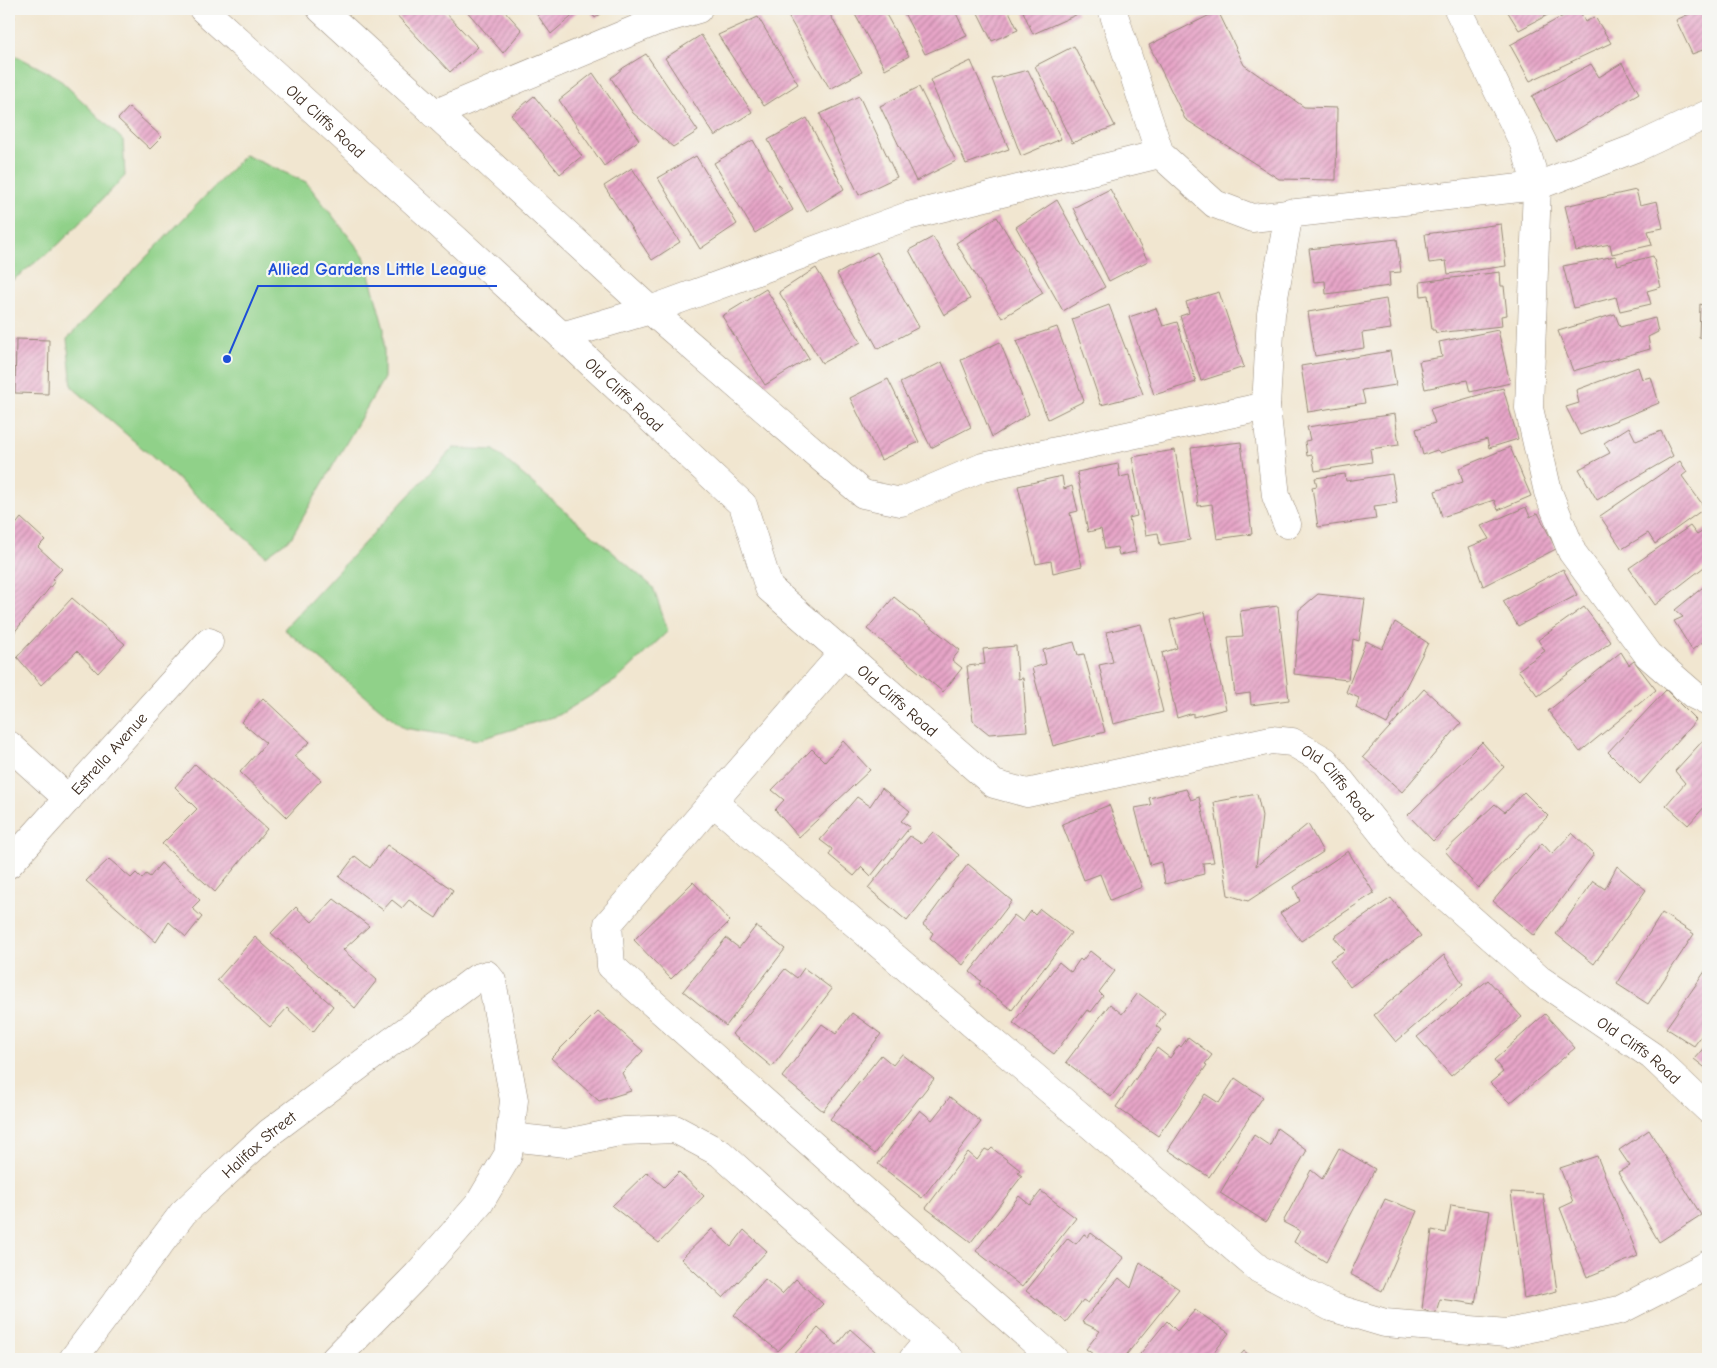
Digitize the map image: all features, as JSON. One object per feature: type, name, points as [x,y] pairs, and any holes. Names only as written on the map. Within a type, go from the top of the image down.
[{"type":"street","name":"Old Cliffs Road","points":[[203,9],[562,336],[743,505],[769,588],[994,784],[1027,793],[1271,740],[1292,742],[1325,761],[1402,858],[1539,979],[1652,1056],[1708,1109]]},
{"type":"street","points":[[321,9],[650,310],[863,494],[901,502],[983,467],[1266,406]]},
{"type":"street","points":[[434,114],[654,22],[698,9]]},
{"type":"street","points":[[1112,9],[1160,154],[1215,204],[1252,218],[1537,186],[1638,147],[1708,114]]},
{"type":"street","points":[[1458,9],[1524,144],[1537,186],[1529,408],[1548,492],[1572,552],[1648,655],[1694,695],[1708,702]]},
{"type":"street","points":[[562,336],[650,310],[908,216],[1160,154]]},
{"type":"street","points":[[1287,524],[1276,496],[1266,406],[1271,314],[1289,213]]},
{"type":"street","name":"Estrella Avenue","points":[[9,864],[209,642]]},
{"type":"street","points":[[844,652],[608,924],[611,966],[1054,1359]]},
{"type":"street","points":[[9,745],[68,799]]},
{"type":"street","points":[[713,802],[1260,1270],[1331,1307],[1385,1323],[1507,1333],[1620,1310],[1708,1264]]},
{"type":"street","name":"Halifax Street","points":[[73,1359],[183,1213],[269,1133],[477,978],[487,975],[492,981],[514,1100],[510,1136]]},
{"type":"street","points":[[336,1359],[417,1275],[479,1204],[508,1155],[510,1136],[566,1143],[624,1131],[675,1129],[720,1153],[921,1350],[950,1359]]},
{"type":"green space","points":[[9,52],[57,77],[123,140],[125,176],[59,244],[9,283]]},
{"type":"green space","points":[[245,155],[306,182],[364,256],[384,329],[384,378],[291,538],[266,556],[72,387],[67,339]]},
{"type":"green space","points":[[453,448],[494,450],[653,587],[668,631],[618,679],[559,715],[478,740],[404,728],[284,629]]},
{"type":"building","points":[[391,9],[442,9],[478,47],[450,72]]},
{"type":"building","points":[[465,9],[503,9],[522,30],[503,53]]},
{"type":"building","points":[[533,9],[574,9],[577,12],[551,34]]},
{"type":"building","points":[[589,9],[608,9],[595,18]]},
{"type":"building","points":[[800,9],[827,9],[862,72],[830,89],[788,16]]},
{"type":"building","points":[[852,9],[883,9],[909,56],[885,69]]},
{"type":"building","points":[[902,9],[954,9],[967,36],[925,54]]},
{"type":"building","points":[[976,9],[1008,9],[1018,30],[992,41]]},
{"type":"building","points":[[1022,9],[1075,9],[1078,14],[1033,34]]},
{"type":"building","points":[[1506,9],[1559,9],[1519,30]]},
{"type":"building","points":[[1579,9],[1585,22],[1595,17],[1611,43],[1530,81],[1510,45]]},
{"type":"building","points":[[1700,9],[1708,9],[1708,48],[1692,54],[1676,20]]},
{"type":"building","points":[[1218,11],[1244,65],[1304,107],[1337,108],[1336,180],[1279,179],[1185,119],[1149,45]]},
{"type":"building","points":[[9,14],[15,17],[9,31]]},
{"type":"building","points":[[758,17],[798,84],[764,106],[718,35]]},
{"type":"building","points":[[701,35],[752,112],[715,136],[665,58]]},
{"type":"building","points":[[1074,46],[1115,126],[1072,143],[1035,66]]},
{"type":"building","points":[[646,54],[698,131],[673,147],[633,113],[611,78]]},
{"type":"building","points":[[971,61],[1009,149],[966,164],[930,80]]},
{"type":"building","points":[[1622,63],[1639,93],[1556,142],[1532,96],[1591,64],[1599,77]]},
{"type":"building","points":[[1028,70],[1061,139],[1021,156],[992,79]]},
{"type":"building","points":[[593,73],[639,140],[604,166],[559,100]]},
{"type":"building","points":[[919,87],[956,161],[916,181],[880,106]]},
{"type":"building","points":[[534,96],[582,156],[560,174],[511,115]]},
{"type":"building","points":[[859,96],[897,177],[859,195],[820,114]]},
{"type":"building","points":[[129,107],[162,137],[150,149],[118,119]]},
{"type":"building","points":[[807,118],[844,189],[807,212],[768,140]]},
{"type":"building","points":[[753,140],[793,210],[755,233],[714,163]]},
{"type":"building","points":[[696,156],[737,224],[700,249],[658,178]]},
{"type":"building","points":[[632,168],[680,242],[652,260],[604,186]]},
{"type":"building","points":[[1110,189],[1148,261],[1109,281],[1073,208]]},
{"type":"building","points":[[1636,190],[1640,205],[1657,201],[1663,228],[1648,231],[1652,245],[1612,254],[1610,244],[1576,251],[1565,206]]},
{"type":"building","points":[[1057,200],[1105,287],[1063,311],[1016,227]]},
{"type":"building","points":[[997,217],[1043,293],[1002,318],[956,243]]},
{"type":"building","points":[[1501,224],[1506,266],[1448,274],[1446,261],[1429,263],[1425,234]]},
{"type":"building","points":[[933,237],[970,299],[944,315],[909,250]]},
{"type":"building","points":[[1397,239],[1401,272],[1389,273],[1390,286],[1326,294],[1325,281],[1314,282],[1309,249]]},
{"type":"building","points":[[877,252],[919,327],[878,349],[837,274]]},
{"type":"building","points":[[1615,256],[1618,265],[1653,256],[1661,287],[1647,291],[1651,304],[1620,311],[1616,297],[1574,308],[1563,266]]},
{"type":"building","points":[[816,268],[861,342],[822,363],[779,292]]},
{"type":"building","points":[[1500,272],[1501,286],[1504,286],[1507,315],[1501,316],[1502,326],[1436,333],[1435,330],[1432,330],[1428,295],[1421,296],[1420,282]]},
{"type":"building","points":[[766,289],[809,358],[765,385],[722,316]]},
{"type":"building","points":[[1219,292],[1244,367],[1201,381],[1180,316],[1189,313],[1186,302]]},
{"type":"building","points":[[1386,299],[1391,329],[1362,333],[1364,348],[1315,356],[1308,312]]},
{"type":"building","points":[[1700,304],[1708,307],[1708,338],[1699,337]]},
{"type":"building","points":[[1109,305],[1143,394],[1101,405],[1072,319]]},
{"type":"building","points":[[1156,308],[1163,326],[1177,322],[1196,382],[1154,395],[1129,317]]},
{"type":"building","points":[[1615,314],[1620,327],[1655,318],[1658,332],[1648,337],[1650,349],[1573,371],[1558,331]]},
{"type":"building","points":[[1057,327],[1084,401],[1048,419],[1016,341]]},
{"type":"building","points":[[1498,330],[1510,383],[1470,392],[1467,380],[1425,389],[1419,361],[1442,357],[1439,342]]},
{"type":"building","points":[[16,339],[49,340],[48,394],[15,393]]},
{"type":"building","points":[[1000,342],[1029,414],[992,437],[961,360]]},
{"type":"building","points":[[1390,351],[1396,385],[1362,390],[1365,403],[1308,412],[1301,366]]},
{"type":"building","points":[[942,362],[971,427],[931,448],[900,383]]},
{"type":"building","points":[[1638,367],[1642,379],[1651,377],[1659,403],[1580,435],[1566,407],[1579,403],[1576,390]]},
{"type":"building","points":[[888,379],[919,442],[881,460],[850,398]]},
{"type":"building","points":[[1503,388],[1518,439],[1489,448],[1487,439],[1440,453],[1437,450],[1423,455],[1416,429],[1435,423],[1430,409]]},
{"type":"building","points":[[1395,414],[1399,445],[1370,449],[1372,462],[1315,471],[1312,455],[1307,456],[1305,441],[1310,440],[1307,427]]},
{"type":"building","points":[[1629,427],[1636,441],[1661,431],[1673,456],[1597,500],[1579,469],[1610,453],[1604,443]]},
{"type":"building","points":[[1241,442],[1252,534],[1217,539],[1212,504],[1198,506],[1191,448]]},
{"type":"building","points":[[1510,447],[1531,496],[1498,510],[1494,500],[1442,517],[1435,491],[1463,482],[1459,468]]},
{"type":"building","points":[[1175,450],[1190,540],[1160,545],[1158,533],[1146,535],[1132,457]]},
{"type":"building","points":[[1680,461],[1687,472],[1682,476],[1705,508],[1655,544],[1648,533],[1622,549],[1600,516]]},
{"type":"building","points":[[1118,464],[1120,477],[1129,475],[1137,516],[1129,518],[1136,552],[1119,555],[1117,547],[1105,549],[1101,529],[1088,532],[1077,472]]},
{"type":"building","points":[[1345,474],[1346,481],[1392,474],[1397,503],[1374,506],[1376,519],[1318,527],[1312,487],[1317,486],[1315,478]]},
{"type":"building","points":[[1062,476],[1064,489],[1072,486],[1078,511],[1070,513],[1082,566],[1053,573],[1051,561],[1036,564],[1018,486]]},
{"type":"building","points":[[1526,507],[1530,517],[1538,513],[1556,549],[1483,586],[1469,547],[1489,539],[1481,526]]},
{"type":"building","points":[[21,518],[45,540],[38,547],[62,569],[52,579],[55,581],[9,639],[9,533]]},
{"type":"building","points":[[1690,526],[1697,535],[1708,528],[1708,564],[1655,605],[1629,568]]},
{"type":"building","points":[[1563,569],[1577,595],[1518,626],[1503,601]]},
{"type":"building","points":[[1708,583],[1708,638],[1692,650],[1674,621],[1683,617],[1675,610]]},
{"type":"building","points":[[1318,594],[1365,599],[1359,641],[1353,639],[1348,680],[1294,674],[1299,610]]},
{"type":"building","points":[[894,597],[960,650],[952,660],[962,668],[943,692],[867,629]]},
{"type":"building","points":[[72,598],[125,644],[98,673],[77,651],[41,685],[17,657]]},
{"type":"building","points":[[1278,606],[1289,700],[1251,705],[1250,693],[1235,695],[1228,637],[1243,636],[1240,611]]},
{"type":"building","points":[[1584,607],[1611,642],[1538,696],[1518,670],[1545,651],[1538,640]]},
{"type":"building","points":[[1205,612],[1226,709],[1193,717],[1193,713],[1177,718],[1162,653],[1177,648],[1170,620]]},
{"type":"building","points":[[1395,622],[1428,643],[1387,724],[1356,708],[1359,698],[1346,692],[1366,641],[1382,649]]},
{"type":"building","points":[[1141,624],[1163,712],[1113,724],[1099,665],[1113,662],[1106,632]]},
{"type":"building","points":[[1074,642],[1078,655],[1084,654],[1105,732],[1053,746],[1032,668],[1046,664],[1043,650]]},
{"type":"building","points":[[1016,646],[1018,679],[1023,678],[1027,731],[989,734],[973,721],[967,666],[985,664],[983,649]]},
{"type":"building","points":[[1621,652],[1629,665],[1634,661],[1656,690],[1580,752],[1548,711]]},
{"type":"building","points":[[1424,689],[1461,723],[1402,792],[1363,757]]},
{"type":"building","points":[[1666,690],[1696,720],[1640,784],[1608,752]]},
{"type":"building","points":[[263,698],[310,742],[294,756],[321,780],[287,817],[240,772],[266,743],[241,722]]},
{"type":"building","points":[[1708,735],[1708,803],[1688,825],[1666,805],[1685,783],[1675,771]]},
{"type":"building","points":[[843,741],[870,770],[799,837],[775,810],[784,800],[772,790],[812,749],[825,762]]},
{"type":"building","points":[[1482,742],[1504,767],[1433,841],[1408,815]]},
{"type":"building","points":[[195,764],[267,829],[215,892],[162,844],[197,809],[175,787]]},
{"type":"building","points":[[882,788],[910,811],[901,821],[910,827],[871,876],[862,867],[854,876],[829,855],[832,849],[820,840],[857,797],[870,806]]},
{"type":"building","points":[[1186,789],[1191,800],[1199,797],[1214,862],[1203,863],[1204,874],[1165,884],[1161,862],[1150,865],[1135,808],[1151,805],[1149,798]]},
{"type":"building","points":[[1524,792],[1548,816],[1478,888],[1445,851],[1495,804],[1505,812]]},
{"type":"building","points":[[1257,794],[1262,816],[1256,866],[1308,824],[1323,852],[1248,901],[1228,895],[1214,802]]},
{"type":"building","points":[[1109,805],[1142,887],[1110,900],[1100,874],[1084,880],[1062,824]]},
{"type":"building","points":[[933,832],[959,855],[907,921],[868,888],[910,836],[922,844]]},
{"type":"building","points":[[1572,833],[1594,854],[1534,936],[1493,901],[1542,843],[1552,854]]},
{"type":"building","points":[[387,845],[453,890],[436,918],[409,900],[402,908],[392,900],[383,910],[339,877],[355,856],[370,868]]},
{"type":"building","points":[[1348,851],[1374,893],[1301,941],[1280,913],[1300,901],[1294,887]]},
{"type":"building","points":[[109,859],[131,878],[136,873],[142,879],[146,874],[150,877],[161,863],[200,900],[192,908],[202,917],[186,937],[169,922],[156,942],[86,881]]},
{"type":"building","points":[[968,864],[1012,901],[963,965],[930,938],[933,933],[923,925]]},
{"type":"building","points":[[1617,866],[1646,890],[1594,964],[1556,934],[1593,881],[1605,889]]},
{"type":"building","points":[[693,882],[730,921],[671,979],[634,940]]},
{"type":"building","points":[[1391,898],[1421,936],[1350,987],[1330,960],[1345,950],[1334,937]]},
{"type":"building","points":[[334,899],[369,926],[343,950],[377,980],[355,1008],[271,933],[296,907],[312,922]]},
{"type":"building","points":[[1040,909],[1071,933],[1012,1010],[979,984],[981,981],[970,972],[1014,915],[1023,922],[1031,911],[1035,915]]},
{"type":"building","points":[[1662,913],[1694,934],[1648,1004],[1617,984]]},
{"type":"building","points":[[756,926],[785,949],[726,1026],[683,991],[726,938],[739,948]]},
{"type":"building","points":[[255,937],[333,1006],[313,1032],[287,1008],[270,1027],[217,980]]},
{"type":"building","points":[[1090,951],[1115,971],[1099,992],[1103,996],[1091,1012],[1087,1010],[1054,1054],[1013,1023],[1059,962],[1071,972],[1080,959],[1082,961]]},
{"type":"building","points":[[1444,955],[1463,984],[1396,1042],[1374,1015]]},
{"type":"building","points":[[1708,967],[1708,1027],[1694,1046],[1666,1028]]},
{"type":"building","points":[[804,968],[832,989],[772,1067],[732,1034],[785,969],[797,978]]},
{"type":"building","points":[[1488,980],[1522,1017],[1451,1076],[1417,1037]]},
{"type":"building","points":[[1138,993],[1165,1013],[1156,1026],[1161,1030],[1111,1097],[1066,1062],[1110,1004],[1122,1014]]},
{"type":"building","points":[[598,1011],[643,1051],[622,1073],[631,1091],[599,1101],[551,1058]]},
{"type":"building","points":[[852,1013],[881,1034],[823,1111],[782,1077],[822,1024],[836,1034]]},
{"type":"building","points":[[1545,1014],[1575,1048],[1510,1103],[1490,1083],[1503,1072],[1494,1060]]},
{"type":"building","points":[[1188,1037],[1212,1055],[1158,1136],[1116,1107],[1157,1048],[1170,1058],[1179,1045],[1181,1047]]},
{"type":"building","points":[[1708,1043],[1708,1070],[1694,1059]]},
{"type":"building","points":[[902,1054],[934,1079],[875,1154],[830,1119],[881,1055],[893,1065]]},
{"type":"building","points":[[1235,1078],[1263,1097],[1209,1177],[1168,1150],[1205,1094],[1219,1103]]},
{"type":"building","points":[[950,1097],[981,1122],[922,1198],[878,1164],[920,1110],[932,1120]]},
{"type":"building","points":[[1277,1128],[1307,1150],[1266,1222],[1220,1193],[1254,1135],[1270,1146]]},
{"type":"building","points":[[1649,1130],[1701,1215],[1659,1242],[1618,1172],[1630,1166],[1619,1150]]},
{"type":"building","points":[[992,1148],[1020,1170],[1018,1173],[1022,1176],[971,1242],[926,1208],[968,1152],[977,1160],[985,1149],[989,1151]]},
{"type":"building","points":[[1339,1148],[1375,1169],[1326,1262],[1294,1242],[1300,1231],[1283,1222],[1311,1170],[1322,1179]]},
{"type":"building","points":[[1597,1156],[1638,1256],[1587,1277],[1560,1208],[1573,1202],[1560,1168]]},
{"type":"building","points":[[647,1172],[664,1187],[679,1172],[704,1196],[659,1243],[612,1206]]},
{"type":"building","points":[[1041,1191],[1076,1218],[1022,1287],[976,1251],[1019,1196],[1030,1205]]},
{"type":"building","points":[[1511,1192],[1543,1194],[1557,1291],[1524,1299]]},
{"type":"building","points":[[1385,1199],[1417,1211],[1382,1291],[1350,1274]]},
{"type":"building","points":[[1451,1205],[1490,1211],[1475,1304],[1440,1299],[1435,1315],[1422,1309],[1432,1230],[1446,1233]]},
{"type":"building","points":[[712,1229],[731,1247],[744,1230],[767,1251],[723,1298],[681,1259]]},
{"type":"building","points":[[1091,1233],[1124,1258],[1088,1303],[1083,1300],[1066,1322],[1026,1291],[1068,1238],[1076,1244],[1084,1234],[1088,1237]]},
{"type":"building","points":[[1140,1262],[1179,1289],[1123,1359],[1100,1359],[1086,1349],[1100,1331],[1082,1322],[1119,1278],[1131,1288]]},
{"type":"building","points":[[765,1279],[782,1294],[796,1279],[823,1304],[778,1351],[734,1315]]},
{"type":"building","points":[[1195,1310],[1229,1333],[1209,1359],[1136,1359],[1167,1321],[1177,1331]]},
{"type":"building","points":[[818,1328],[837,1345],[850,1329],[876,1352],[869,1359],[790,1359]]},
{"type":"building","points":[[1244,1351],[1255,1359],[1237,1359]]},
{"type":"building","points":[[1224,1354],[1230,1359],[1220,1359]]},
{"type":"place","name":"Allied Gardens Little League","points":[[227,359]]}]
